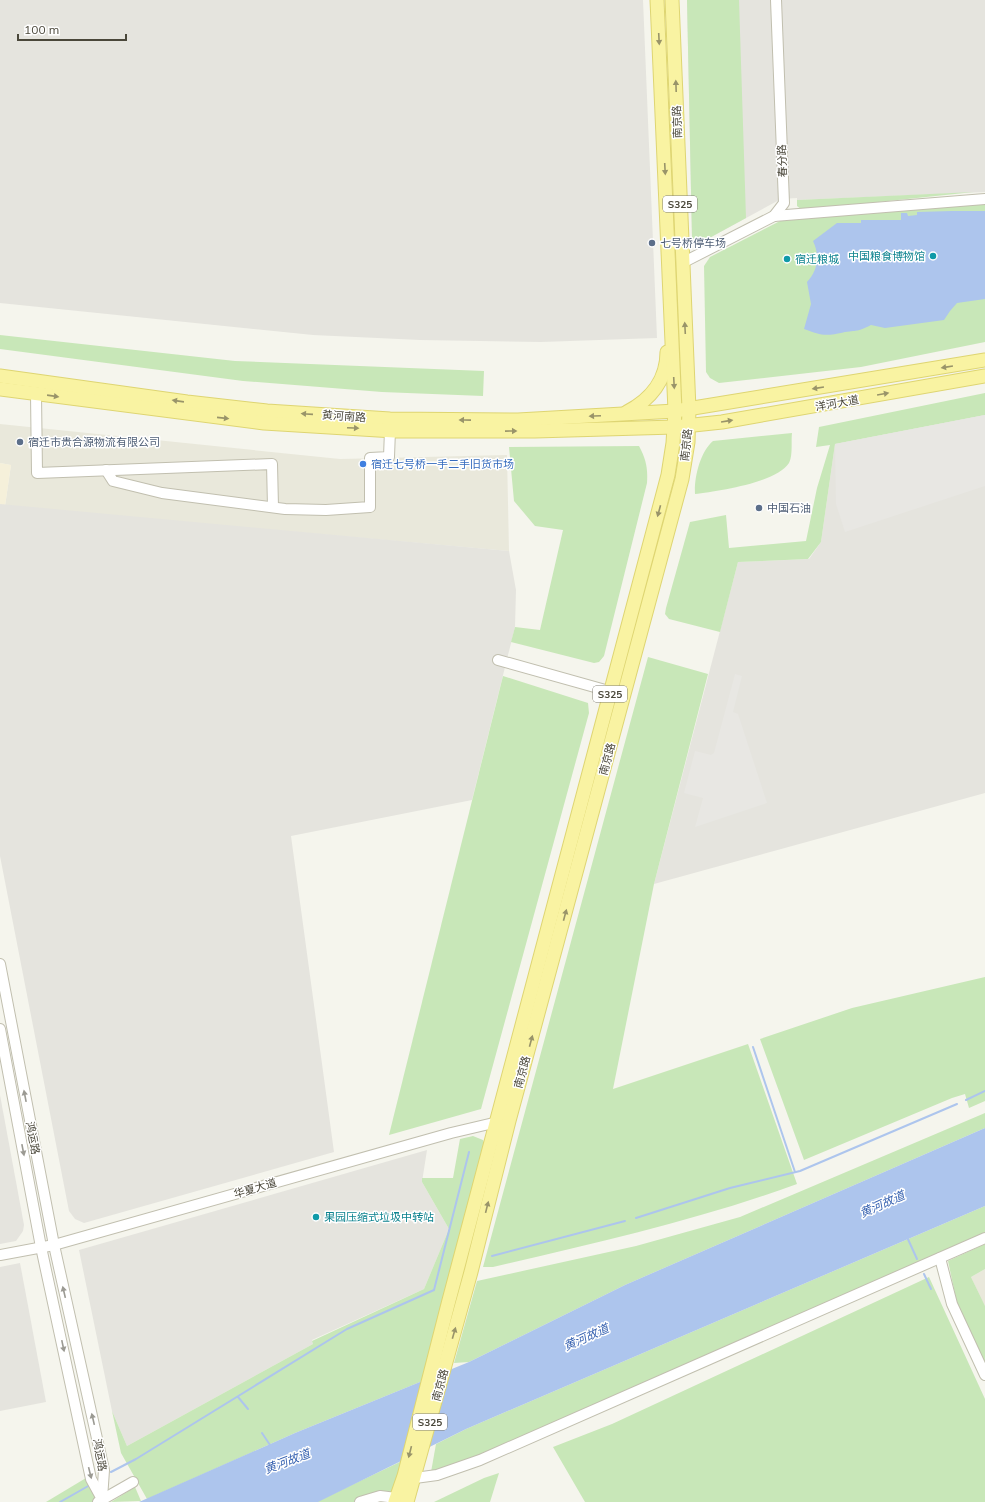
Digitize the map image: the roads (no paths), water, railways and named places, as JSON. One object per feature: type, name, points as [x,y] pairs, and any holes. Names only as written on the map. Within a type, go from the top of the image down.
[{"type":"main road","name":"南京路","points":[[400,1501],[412,1476],[444,1370],[471,1272],[503,1121],[611,691],[668,475],[676,411],[657,0]]},
{"type":"main road","name":"南京路","points":[[412,1476],[430,1374],[624,694],[682,479],[689,426],[689,409],[672,0]]},
{"type":"main road","points":[[624,414],[642,404],[652,394],[664,370],[667,358],[665,258],[668,247]]},
{"type":"main road","name":"洋河大道","points":[[689,409],[985,360]]},
{"type":"main road","name":"黄河南路","points":[[0,376],[187,402],[268,411],[390,419],[518,420],[689,409]]},
{"type":"main road","name":"洋河大道","points":[[689,426],[810,408],[985,376]]},
{"type":"main road","name":"黄河南路","points":[[0,389],[264,423],[390,430],[528,431],[689,426]]},
{"type":"street","name":"春分路","points":[[776,0],[784,203]]},
{"type":"street","points":[[682,263],[774,216],[985,199]]},
{"type":"street","points":[[774,216],[784,203],[800,214]]},
{"type":"street","points":[[36,394],[37,473],[272,464],[273,507]]},
{"type":"street","points":[[106,470],[113,481],[162,493],[273,507],[326,510],[370,507],[370,458],[388,456],[390,430]]},
{"type":"street","points":[[498,660],[624,694]]},
{"type":"street","name":"鸿运路","points":[[0,964],[54,1245],[104,1470],[100,1500]]},
{"type":"street","name":"鸿运路","points":[[0,1030],[41,1247],[91,1479],[100,1500]]},
{"type":"street","name":"华夏大道","points":[[0,1255],[54,1245],[443,1135],[503,1121]]},
{"type":"street","points":[[412,1476],[436,1475],[483,1458],[985,1238]]},
{"type":"street","points":[[940,1258],[952,1304],[985,1375]]},
{"type":"street","points":[[100,1500],[133,1482]]},
{"type":"street","points":[[360,1502],[380,1496],[400,1501]]},
{"type":"water","points":[[985,211],[985,299],[957,303],[944,320],[885,328],[871,325],[863,329],[827,335],[804,329],[811,304],[807,282],[814,273],[817,263],[817,252],[813,241],[837,223],[861,223],[861,220],[901,220],[901,213],[907,213],[908,216],[917,215],[917,212]]},
{"type":"water","name":"黄河故道","points":[[985,1128],[985,1206],[466,1429],[318,1502],[139,1502],[295,1433],[469,1362],[625,1285]]},
{"type":"waterway","points":[[753,1047],[795,1172]]},
{"type":"waterway","points":[[966,1100],[985,1091]]},
{"type":"waterway","points":[[636,1218],[730,1188],[800,1171],[957,1104]]},
{"type":"waterway","points":[[111,1472],[136,1459],[347,1329],[434,1290],[469,1152]]},
{"type":"waterway","points":[[492,1256],[625,1221]]},
{"type":"waterway","points":[[907,1237],[917,1259]]},
{"type":"waterway","points":[[924,1274],[931,1289]]},
{"type":"waterway","points":[[238,1397],[248,1409]]},
{"type":"waterway","points":[[262,1433],[270,1445]]},
{"type":"waterway","points":[[60,1502],[90,1485]]},
{"type":"place","name":"七号桥停车场","points":[[652,243]]},
{"type":"place","name":"中国粮食博物馆","points":[[933,256]]},
{"type":"place","name":"宿迁粮城","points":[[787,259]]},
{"type":"place","name":"宿迁市贵合源物流有限公司","points":[[20,442]]},
{"type":"place","name":"宿迁七号桥一手二手旧货市场","points":[[363,464]]},
{"type":"place","name":"中国石油","points":[[759,508]]},
{"type":"place","name":"果园压缩式垃圾中转站","points":[[316,1217]]}]
